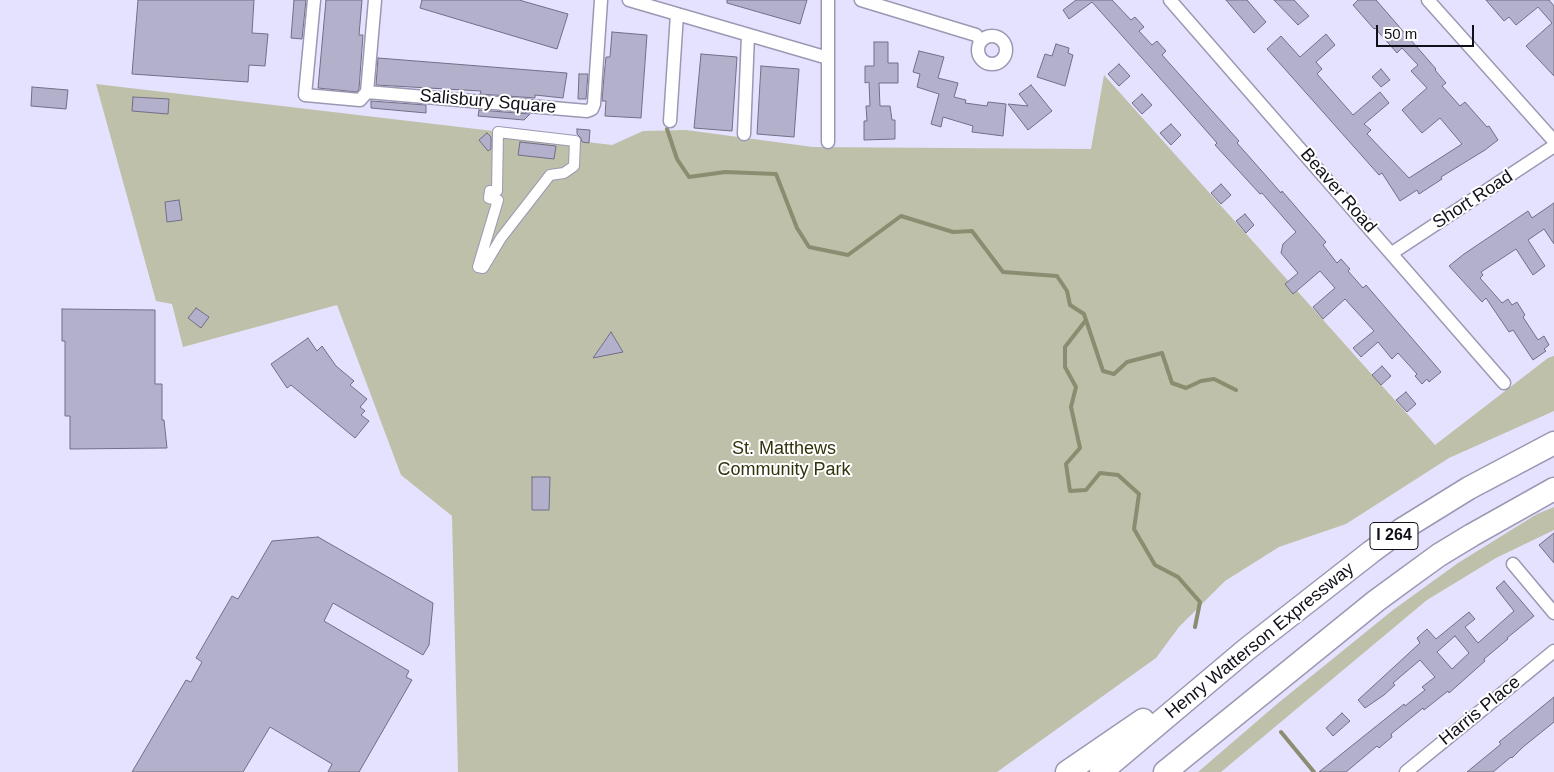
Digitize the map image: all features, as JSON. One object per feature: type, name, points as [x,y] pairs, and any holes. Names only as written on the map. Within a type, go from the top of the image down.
[{"type":"highway","name":"Henry Watterson Expressway","points":[[1101,772],[1247,649],[1401,530],[1494,473],[1554,443]]},
{"type":"highway","name":"I 264","points":[[1165,772],[1376,601],[1439,555],[1492,522],[1554,489]]},
{"type":"highway","points":[[1067,772],[1247,649]]},
{"type":"highway","points":[[1175,772],[1255,700]]},
{"type":"street","points":[[314,0],[305,95],[360,100],[367,92],[375,0]]},
{"type":"street","name":"Salisbury Square","points":[[367,92],[588,111],[594,104],[602,0]]},
{"type":"street","points":[[629,0],[828,58]]},
{"type":"street","points":[[828,0],[828,142]]},
{"type":"street","points":[[861,0],[976,35],[981,41]]},
{"type":"street","name":"Beaver Road","points":[[1170,0],[1504,383]]},
{"type":"street","points":[[1428,0],[1554,141]]},
{"type":"street","points":[[670,121],[677,14]]},
{"type":"street","points":[[744,134],[748,35]]},
{"type":"street","points":[[498,132],[575,141],[574,166],[564,173],[550,175],[501,238],[484,268],[478,267],[498,200],[489,198],[490,191],[496,191],[498,132]]},
{"type":"street","name":"Short Road","points":[[1392,254],[1554,146]]},
{"type":"street","points":[[1513,564],[1554,613]]},
{"type":"street","name":"Harris Place","points":[[1406,772],[1554,651]]},
{"type":"green space","name":"St. Matthews Community Park","points":[[1104,75],[1435,445],[1548,358],[1554,356],[1554,411],[1449,458],[1346,524],[1279,547],[1225,581],[1179,627],[1156,658],[997,772],[458,772],[452,516],[401,475],[337,305],[183,347],[172,304],[156,301],[96,84],[612,145],[643,131],[686,130],[813,147],[1091,149]]},
{"type":"green space","points":[[1554,507],[1554,530],[1496,558],[1427,600],[1221,772],[1198,772],[1277,704],[1393,610],[1458,563],[1537,514]]},
{"type":"building","points":[[138,0],[254,0],[252,33],[268,34],[265,66],[249,65],[248,82],[132,74]]},
{"type":"building","points":[[294,0],[306,0],[302,39],[291,38]]},
{"type":"building","points":[[326,0],[362,0],[359,35],[363,35],[359,89],[357,92],[318,88]]},
{"type":"building","points":[[422,0],[519,0],[568,14],[557,49],[420,8]]},
{"type":"building","points":[[727,0],[807,0],[800,24],[727,3]]},
{"type":"building","points":[[1076,0],[1112,0],[1131,20],[1135,17],[1144,27],[1139,31],[1152,45],[1157,41],[1166,51],[1162,55],[1239,141],[1237,143],[1326,242],[1323,245],[1337,263],[1341,259],[1350,269],[1348,271],[1363,288],[1366,285],[1441,372],[1429,382],[1427,379],[1422,384],[1415,376],[1417,374],[1398,353],[1392,359],[1378,342],[1361,357],[1353,348],[1374,331],[1345,299],[1323,319],[1313,307],[1335,288],[1320,271],[1293,294],[1285,284],[1298,273],[1281,253],[1283,244],[1296,232],[1262,193],[1260,194],[1215,145],[1217,143],[1092,2],[1069,19],[1063,10]]},
{"type":"building","points":[[1226,0],[1247,0],[1266,22],[1254,33]]},
{"type":"building","points":[[1274,0],[1294,0],[1309,16],[1298,25]]},
{"type":"building","points":[[1358,0],[1376,0],[1436,69],[1446,83],[1442,86],[1460,106],[1465,102],[1487,127],[1489,126],[1498,140],[1441,177],[1442,179],[1419,194],[1417,190],[1400,201],[1382,173],[1379,175],[1267,49],[1281,36],[1300,57],[1326,34],[1335,45],[1316,62],[1322,69],[1317,74],[1353,115],[1380,92],[1389,103],[1364,124],[1371,130],[1367,134],[1409,178],[1462,144],[1440,118],[1422,133],[1402,110],[1427,88],[1411,71],[1418,65],[1402,48],[1397,53],[1374,29],[1353,5]]},
{"type":"building","points":[[1486,0],[1549,0],[1554,6],[1554,76],[1526,46],[1552,23],[1538,7],[1516,25],[1509,17],[1504,21]]},
{"type":"building","points":[[612,32],[647,35],[641,118],[605,116],[606,101],[602,101],[604,76],[606,57],[610,57]]},
{"type":"building","points":[[874,42],[888,42],[888,63],[898,63],[898,83],[879,83],[880,106],[890,106],[892,120],[895,120],[895,139],[864,140],[864,121],[867,121],[866,106],[870,106],[869,82],[865,83],[865,66],[874,66]]},
{"type":"building","points":[[1056,44],[1069,48],[1068,53],[1073,55],[1065,86],[1037,77],[1045,54],[1052,56]]},
{"type":"building","points":[[919,51],[944,57],[938,78],[958,83],[954,97],[966,100],[965,103],[987,106],[988,102],[1006,104],[1003,136],[972,132],[973,126],[943,117],[941,127],[931,124],[939,94],[917,87],[920,74],[913,72]]},
{"type":"building","points":[[701,54],[737,57],[732,131],[694,128]]},
{"type":"building","points":[[378,58],[567,73],[563,98],[535,95],[535,98],[480,94],[481,91],[376,85]]},
{"type":"building","points":[[1119,64],[1130,76],[1119,86],[1108,74]]},
{"type":"building","points":[[761,66],[799,69],[794,137],[757,134]]},
{"type":"building","points":[[1381,69],[1390,80],[1381,87],[1372,77]]},
{"type":"building","points":[[579,74],[588,74],[586,99],[578,99]]},
{"type":"building","points":[[1031,85],[1052,111],[1028,130],[1008,104],[1028,106],[1019,94]]},
{"type":"building","points":[[32,87],[68,90],[66,109],[31,106]]},
{"type":"building","points":[[1142,94],[1152,105],[1142,114],[1132,103]]},
{"type":"building","points":[[133,97],[169,99],[168,114],[132,111]]},
{"type":"building","points":[[371,101],[426,105],[426,113],[371,108]]},
{"type":"building","points":[[479,110],[530,114],[524,120],[478,116]]},
{"type":"building","points":[[1171,124],[1181,135],[1171,145],[1160,133]]},
{"type":"building","points":[[577,129],[590,130],[589,143],[582,142],[577,134]]},
{"type":"building","points":[[487,133],[491,137],[491,149],[488,151],[479,140]]},
{"type":"building","points":[[520,142],[556,146],[554,159],[518,155]]},
{"type":"building","points":[[1221,184],[1231,195],[1221,204],[1211,193]]},
{"type":"building","points":[[179,200],[182,220],[167,222],[165,202]]},
{"type":"building","points":[[1554,203],[1554,244],[1544,229],[1528,240],[1545,266],[1533,275],[1516,249],[1481,272],[1483,275],[1480,278],[1502,303],[1508,299],[1512,305],[1517,302],[1525,315],[1523,317],[1538,340],[1544,336],[1549,345],[1544,349],[1546,351],[1533,360],[1513,330],[1509,332],[1486,298],[1482,302],[1449,266],[1528,211],[1532,218]]},
{"type":"building","points":[[1245,214],[1254,225],[1246,233],[1236,221]]},
{"type":"building","points":[[196,308],[209,317],[201,328],[188,318]]},
{"type":"building","points":[[62,309],[155,310],[155,384],[162,384],[162,420],[164,420],[167,448],[70,449],[70,416],[65,416],[65,341],[62,341]]},
{"type":"building","points":[[611,332],[623,352],[593,358]]},
{"type":"building","points":[[308,338],[317,351],[322,346],[336,366],[354,381],[350,385],[367,399],[360,407],[365,411],[361,415],[369,421],[355,438],[291,385],[287,388],[271,364]]},
{"type":"building","points":[[1382,366],[1391,376],[1381,385],[1372,375]]},
{"type":"building","points":[[1406,392],[1416,404],[1407,412],[1396,400]]},
{"type":"building","points":[[532,477],[550,477],[549,510],[532,510]]},
{"type":"building","points":[[1554,533],[1554,563],[1539,545]]},
{"type":"building","points":[[318,537],[433,603],[429,645],[423,655],[333,603],[324,621],[409,671],[406,677],[412,680],[359,772],[328,772],[332,764],[270,727],[243,772],[132,772],[186,680],[191,682],[202,662],[196,658],[232,596],[238,599],[272,541]]},
{"type":"building","points":[[1504,581],[1534,616],[1507,638],[1484,659],[1485,661],[1449,693],[1448,691],[1424,710],[1423,708],[1391,734],[1392,737],[1379,748],[1377,746],[1346,772],[1319,772],[1404,704],[1405,706],[1425,690],[1422,687],[1435,677],[1420,660],[1393,683],[1395,685],[1384,695],[1365,708],[1358,700],[1420,643],[1417,638],[1427,629],[1436,639],[1469,612],[1475,619],[1465,627],[1478,643],[1514,611],[1496,588]],"holes":[[[1455,636],[1469,653],[1452,669],[1437,652]]]},
{"type":"building","points":[[1554,697],[1554,722],[1493,772],[1467,772],[1501,744],[1499,742]]},
{"type":"building","points":[[1342,713],[1350,721],[1333,736],[1326,728]]},
{"type":"waterway","points":[[667,129],[677,159],[689,177],[725,172],[776,174],[797,228],[809,247],[848,255],[901,216],[953,232],[972,231],[1003,272],[1057,276],[1067,291],[1070,305],[1084,314],[1103,371],[1114,374],[1127,362],[1162,353],[1172,383],[1186,388],[1201,381],[1214,379],[1236,390]]},
{"type":"waterway","points":[[1086,320],[1065,347],[1065,367],[1076,387],[1071,407],[1080,448],[1066,464],[1070,491],[1086,490],[1100,473],[1118,475],[1139,494],[1134,529],[1155,565],[1178,577],[1200,602],[1195,627]]},
{"type":"waterway","points":[[1281,732],[1314,772]]}]
